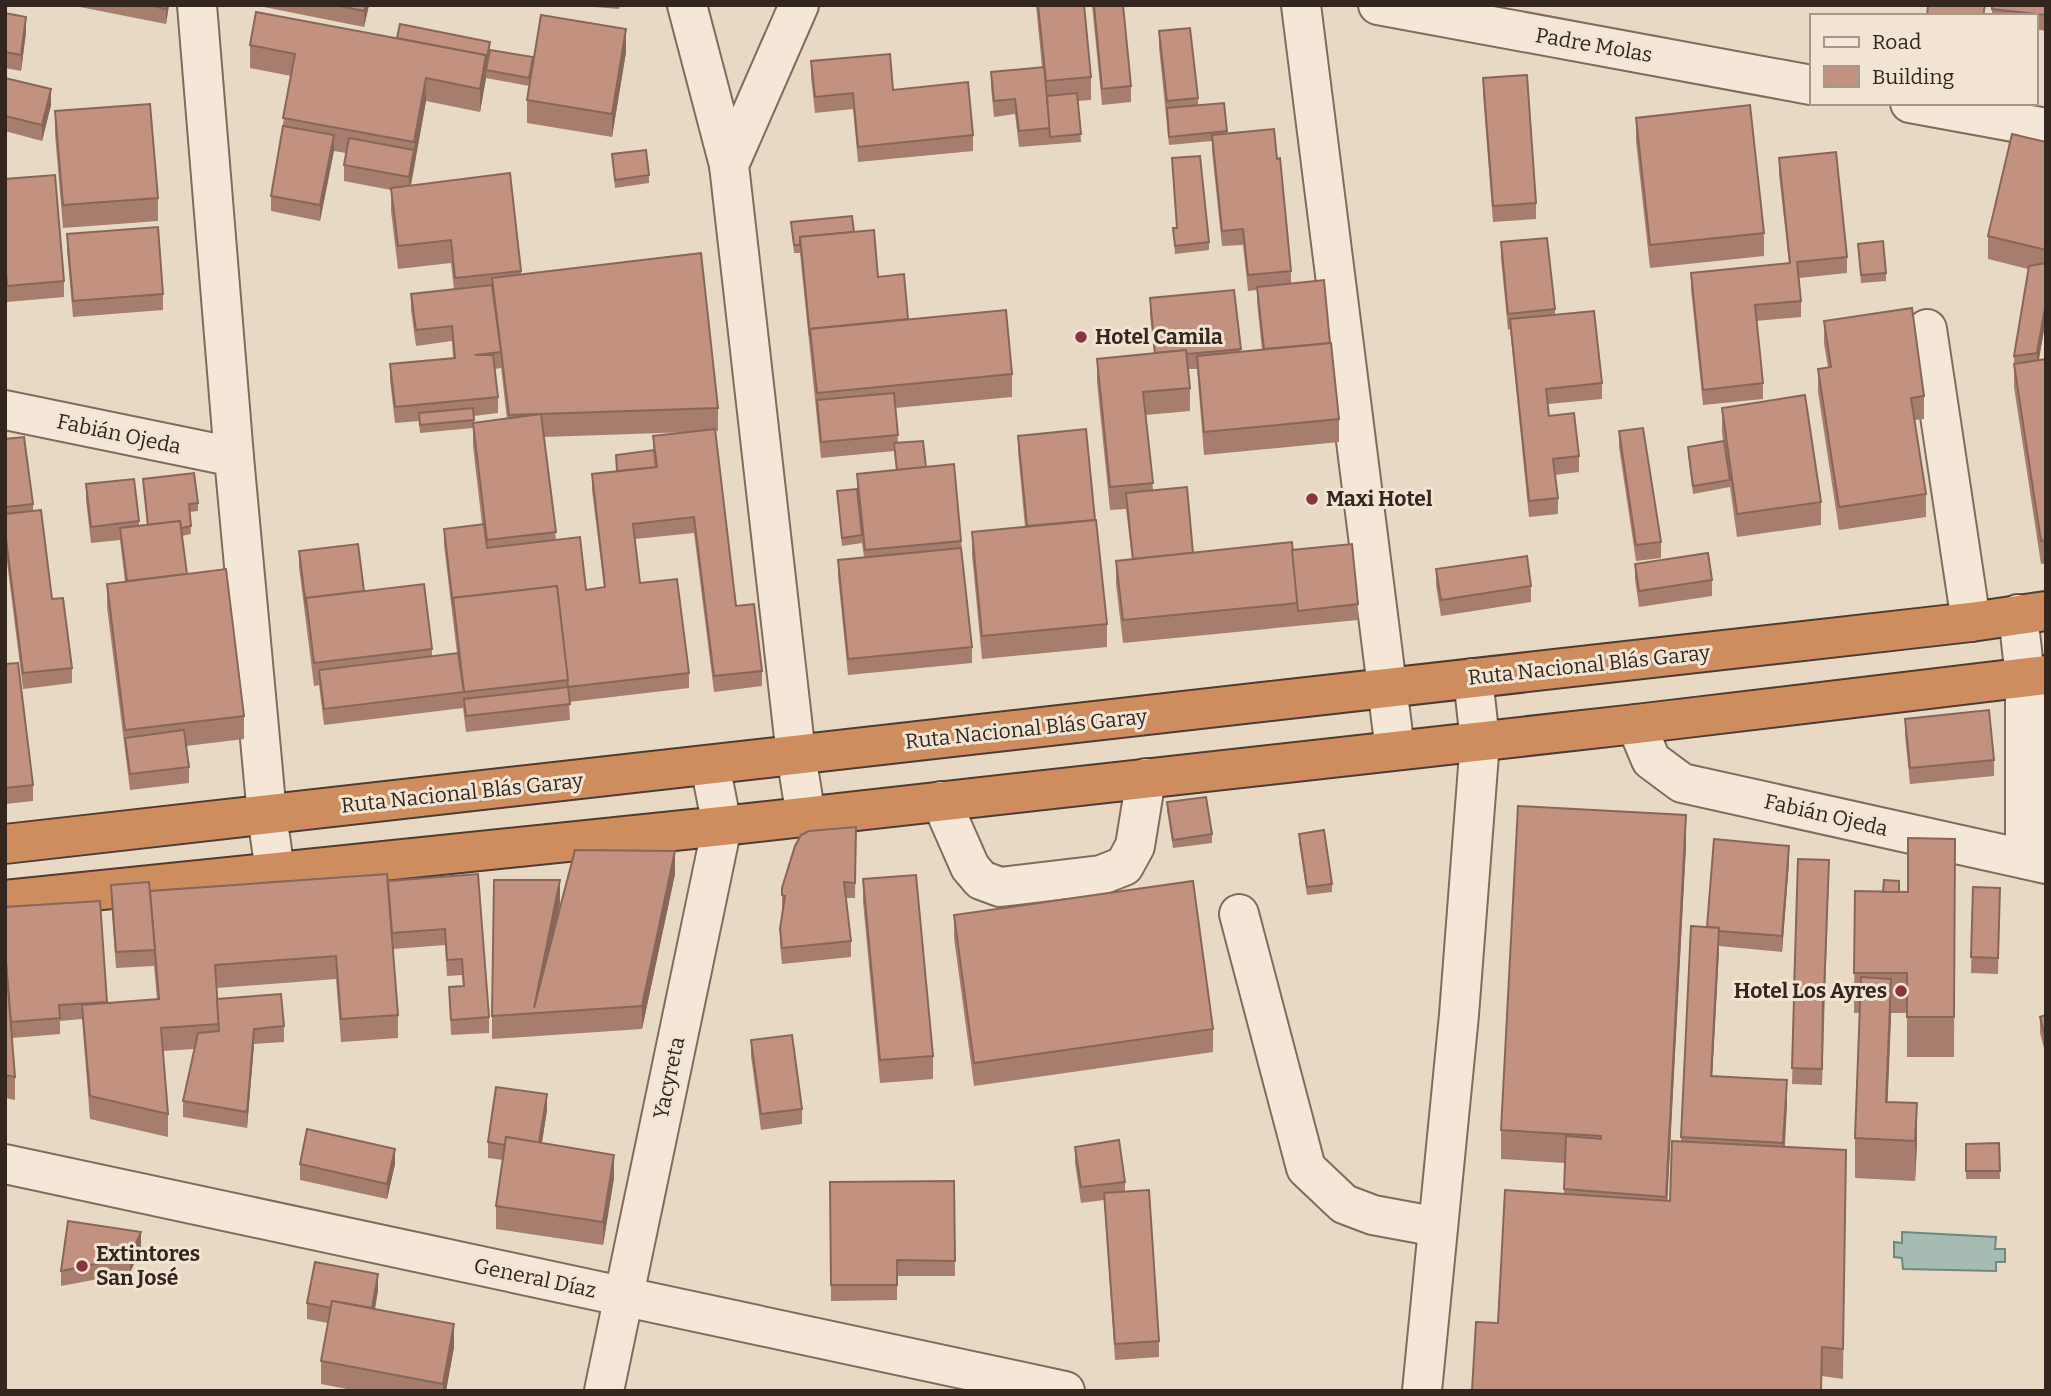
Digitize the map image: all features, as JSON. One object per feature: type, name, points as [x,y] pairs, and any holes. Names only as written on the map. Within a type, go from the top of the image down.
[{"type":"highway","name":"Ruta Nacional Blás Garay","points":[[5,844],[2032,613]]},
{"type":"highway","points":[[5,900],[722,827],[2035,677]]},
{"type":"street","points":[[197,5],[234,457],[267,815],[275,872]]},
{"type":"street","points":[[687,5],[729,165],[796,755],[806,817]]},
{"type":"street","points":[[729,165],[799,5]]},
{"type":"street","points":[[1301,5],[1395,750]]},
{"type":"street","name":"Padre Molas","points":[[1378,5],[1810,85]]},
{"type":"street","points":[[1921,105],[2046,128]]},
{"type":"street","points":[[1927,329],[1971,622]]},
{"type":"street","name":"Fabián Ojeda","points":[[5,410],[234,457]]},
{"type":"street","points":[[2032,613],[2035,677],[2035,862]]},
{"type":"street","points":[[1422,1391],[1459,1015],[1480,741],[1473,678]]},
{"type":"street","name":"Fabián Ojeda","points":[[1636,724],[1651,760],[1682,783],[2035,862]]},
{"type":"street","name":"Yacyreta","points":[[604,1391],[722,827],[710,765]]},
{"type":"street","points":[[941,801],[970,867],[981,880],[1000,887],[1101,875],[1124,866],[1135,846],[1146,778]]},
{"type":"street","points":[[1239,914],[1306,1168],[1344,1204],[1373,1215],[1438,1227]]},
{"type":"street","name":"General Díaz","points":[[5,1164],[1065,1391]]},
{"type":"shaded area","points":[[1902,1232],[1996,1237],[1995,1249],[2005,1249],[2005,1262],[1996,1262],[1996,1271],[1903,1269],[1902,1258],[1894,1257],[1894,1242],[1902,1243]]},
{"type":"building","points":[[148,5],[166,5],[166,9]]},
{"type":"building","points":[[335,5],[366,5],[364,11]]},
{"type":"building","points":[[1038,5],[1084,5],[1091,77],[1046,81]]},
{"type":"building","points":[[1094,5],[1123,5],[1131,86],[1102,89]]},
{"type":"building","points":[[1928,5],[1985,5],[1983,14],[1927,14]]},
{"type":"building","points":[[1992,5],[2046,5],[2046,15],[1992,9]]},
{"type":"building","points":[[256,12],[486,55],[480,89],[426,78],[414,142],[283,118],[295,54],[250,45]]},
{"type":"building","points":[[5,13],[26,17],[21,55],[5,52]]},
{"type":"building","points":[[541,15],[626,29],[612,114],[527,100]]},
{"type":"building","points":[[400,24],[490,42],[486,62],[486,55],[397,38]]},
{"type":"building","points":[[1190,28],[1198,98],[1167,101],[1159,31]]},
{"type":"building","points":[[490,50],[533,57],[529,78],[486,70]]},
{"type":"building","points":[[890,54],[893,90],[968,82],[973,135],[858,147],[853,93],[815,97],[811,61]]},
{"type":"building","points":[[1044,67],[1050,128],[1019,131],[1015,99],[994,101],[991,72]]},
{"type":"building","points":[[1527,75],[1536,203],[1493,206],[1483,78]]},
{"type":"building","points":[[5,78],[51,89],[42,125],[5,116]]},
{"type":"building","points":[[1077,93],[1081,134],[1050,137],[1047,96]]},
{"type":"building","points":[[1224,103],[1227,131],[1169,137],[1167,108]]},
{"type":"building","points":[[150,104],[158,198],[63,205],[55,111]]},
{"type":"building","points":[[1750,105],[1764,233],[1650,245],[1636,118]]},
{"type":"building","points":[[283,126],[334,135],[320,205],[271,196]]},
{"type":"building","points":[[1274,129],[1277,159],[1280,158],[1291,271],[1248,275],[1243,229],[1222,231],[1212,135]]},
{"type":"building","points":[[2012,134],[2046,142],[2046,250],[1988,236]]},
{"type":"building","points":[[349,138],[414,150],[409,177],[344,165]]},
{"type":"building","points":[[646,150],[649,175],[615,180],[612,154]]},
{"type":"building","points":[[1836,152],[1847,257],[1797,262],[1801,301],[1755,305],[1763,383],[1703,390],[1691,273],[1790,263],[1779,158]]},
{"type":"building","points":[[1200,156],[1209,242],[1175,246],[1173,228],[1177,228],[1172,158]]},
{"type":"building","points":[[510,173],[521,271],[455,278],[451,240],[398,246],[391,188]]},
{"type":"building","points":[[55,175],[64,281],[7,286],[5,179]]},
{"type":"building","points":[[852,216],[854,232],[800,237],[800,245],[794,245],[791,222]]},
{"type":"building","points":[[158,227],[163,294],[73,301],[67,234]]},
{"type":"building","points":[[874,230],[878,277],[904,274],[908,319],[810,329],[810,336],[800,237]]},
{"type":"building","points":[[1547,238],[1555,309],[1508,314],[1501,242]]},
{"type":"building","points":[[1883,241],[1886,273],[1861,275],[1858,244]]},
{"type":"building","points":[[701,253],[718,408],[509,415],[492,278]]},
{"type":"building","points":[[2046,263],[2046,302],[2037,353],[2014,356],[2029,266]]},
{"type":"building","points":[[1324,280],[1330,343],[1264,349],[1257,287]]},
{"type":"building","points":[[492,285],[501,352],[475,355],[493,355],[498,397],[395,407],[390,364],[455,358],[452,326],[416,330],[411,294]]},
{"type":"building","points":[[1234,290],[1241,349],[1187,354],[1186,350],[1155,353],[1150,298]]},
{"type":"building","points":[[1912,308],[1924,396],[1911,398],[1926,494],[1839,507],[1818,369],[1831,367],[1824,321]]},
{"type":"building","points":[[1006,310],[1012,374],[817,393],[810,329]]},
{"type":"building","points":[[1594,311],[1602,383],[1546,389],[1549,416],[1574,413],[1579,456],[1553,459],[1558,498],[1529,501],[1510,319]]},
{"type":"building","points":[[1331,343],[1339,419],[1204,432],[1197,356]]},
{"type":"building","points":[[1186,350],[1190,388],[1143,392],[1153,483],[1110,487],[1097,359]]},
{"type":"building","points":[[2046,359],[2046,540],[2041,541],[2014,364]]},
{"type":"building","points":[[894,393],[898,435],[821,442],[817,400]]},
{"type":"building","points":[[1805,395],[1821,502],[1737,514],[1722,408]]},
{"type":"building","points":[[473,408],[474,420],[420,425],[419,413]]},
{"type":"building","points":[[541,414],[556,532],[487,540],[473,423]]},
{"type":"building","points":[[1643,428],[1661,542],[1636,545],[1619,431]]},
{"type":"building","points":[[715,429],[736,606],[754,604],[762,671],[714,676],[694,517],[633,524],[640,583],[677,579],[689,673],[568,687],[557,586],[453,598],[453,605],[444,529],[484,524],[487,548],[580,537],[586,590],[605,587],[592,474],[657,467],[653,436]]},
{"type":"building","points":[[1086,429],[1095,520],[1027,526],[1018,436]]},
{"type":"building","points":[[24,437],[33,504],[6,507],[5,439]]},
{"type":"building","points":[[923,441],[926,467],[897,470],[894,443]]},
{"type":"building","points":[[1724,441],[1730,480],[1693,486],[1688,447]]},
{"type":"building","points":[[654,450],[656,467],[617,471],[616,455]]},
{"type":"building","points":[[954,464],[961,541],[865,550],[857,474]]},
{"type":"building","points":[[194,473],[198,503],[189,504],[191,526],[181,528],[180,521],[148,525],[143,479]]},
{"type":"building","points":[[134,479],[139,521],[91,527],[86,484]]},
{"type":"building","points":[[1187,487],[1193,553],[1133,559],[1126,493]]},
{"type":"building","points":[[857,489],[862,535],[842,538],[837,491]]},
{"type":"building","points":[[41,510],[52,599],[63,598],[72,668],[23,673],[5,514]]},
{"type":"building","points":[[1096,520],[1107,624],[982,636],[972,532]]},
{"type":"building","points":[[180,521],[187,574],[127,581],[120,528]]},
{"type":"building","points":[[1292,542],[1298,603],[1123,620],[1116,561]]},
{"type":"building","points":[[358,544],[364,591],[306,598],[306,605],[299,551]]},
{"type":"building","points":[[1352,544],[1358,604],[1298,611],[1292,550]]},
{"type":"building","points":[[961,548],[972,647],[848,659],[838,560]]},
{"type":"building","points":[[1708,553],[1712,580],[1639,591],[1635,564]]},
{"type":"building","points":[[1527,556],[1531,586],[1441,600],[1436,569]]},
{"type":"building","points":[[226,569],[244,716],[125,730],[107,584]]},
{"type":"building","points":[[424,584],[432,649],[314,663],[306,598]]},
{"type":"building","points":[[557,586],[568,680],[464,692],[453,598]]},
{"type":"building","points":[[458,653],[464,692],[324,709],[319,670]]},
{"type":"building","points":[[18,663],[33,785],[5,788],[5,664]]},
{"type":"building","points":[[568,687],[570,704],[466,716],[464,699]]},
{"type":"building","points":[[1989,710],[1994,760],[1910,768],[1905,719]]},
{"type":"building","points":[[184,730],[189,767],[130,774],[125,738]]},
{"type":"building","points":[[1206,797],[1212,834],[1173,840],[1167,802]]},
{"type":"building","points":[[1518,806],[1686,815],[1666,1197],[1564,1189],[1566,1136],[1601,1139],[1601,1136],[1501,1130]]},
{"type":"building","points":[[856,827],[855,883],[844,882],[851,941],[782,948],[780,929],[785,896],[782,895],[782,888],[801,835],[809,831]]},
{"type":"building","points":[[1324,830],[1332,884],[1307,887],[1299,834]]},
{"type":"building","points":[[1908,838],[1955,839],[1954,1017],[1907,1017],[1907,973],[1854,973],[1855,891],[1908,892]]},
{"type":"building","points":[[1714,839],[1789,846],[1782,936],[1719,931],[1719,928],[1707,927]]},
{"type":"building","points":[[575,850],[675,851],[642,1006],[492,1016],[494,880],[560,880],[534,1008]]},
{"type":"building","points":[[1798,859],[1829,860],[1824,992],[1794,991]]},
{"type":"building","points":[[387,874],[398,1015],[341,1019],[336,956],[215,965],[219,1024],[161,1028],[168,1114],[90,1096],[82,1005],[159,999],[150,891]]},
{"type":"building","points":[[478,874],[489,1017],[451,1020],[449,987],[464,986],[462,959],[447,960],[445,929],[392,933],[388,881]]},
{"type":"building","points":[[916,875],[933,1056],[880,1060],[863,879]]},
{"type":"building","points":[[1884,880],[1899,881],[1899,892],[1883,892]]},
{"type":"building","points":[[1193,881],[1213,1029],[974,1063],[954,915]]},
{"type":"building","points":[[149,882],[155,950],[116,952],[111,885]]},
{"type":"building","points":[[1973,887],[2000,888],[1998,958],[1971,957]]},
{"type":"building","points":[[100,901],[107,1002],[59,1005],[60,1018],[11,1022],[5,951],[5,907]]},
{"type":"building","points":[[1691,926],[1719,928],[1711,1076],[1787,1080],[1783,1143],[1681,1137]]},
{"type":"building","points":[[5,951],[15,1077],[5,1075]]},
{"type":"building","points":[[1861,977],[1891,979],[1886,1102],[1917,1103],[1915,1141],[1855,1138]]},
{"type":"building","points":[[281,994],[284,1026],[254,1029],[247,1112],[183,1101],[198,1033],[219,1031],[217,999]]},
{"type":"building","points":[[1794,998],[1823,999],[1822,1069],[1792,1068]]},
{"type":"building","points":[[2046,1015],[2046,1040],[2040,1017]]},
{"type":"building","points":[[792,1035],[802,1109],[761,1114],[751,1040]]},
{"type":"building","points":[[496,1087],[547,1094],[539,1143],[506,1137],[505,1145],[488,1142]]},
{"type":"building","points":[[307,1129],[395,1149],[387,1184],[300,1164]]},
{"type":"building","points":[[506,1137],[614,1155],[603,1222],[496,1206]]},
{"type":"building","points":[[1119,1140],[1125,1182],[1081,1187],[1075,1147]]},
{"type":"building","points":[[1672,1141],[1846,1150],[1843,1349],[1822,1347],[1821,1391],[1472,1391],[1476,1322],[1498,1323],[1505,1190],[1670,1201]]},
{"type":"building","points":[[1999,1143],[2000,1171],[1966,1171],[1966,1144]]},
{"type":"building","points":[[954,1181],[955,1261],[897,1260],[897,1285],[831,1285],[830,1182]]},
{"type":"building","points":[[1149,1190],[1159,1341],[1115,1344],[1104,1193]]},
{"type":"building","points":[[68,1221],[141,1232],[130,1257],[61,1271]]},
{"type":"building","points":[[315,1262],[378,1274],[372,1308],[332,1301],[331,1308],[307,1303]]},
{"type":"building","points":[[332,1301],[454,1324],[443,1384],[321,1361]]},
{"type":"place","name":"Hotel Camila","points":[[1081,337]]},
{"type":"place","name":"Maxi Hotel","points":[[1312,499]]},
{"type":"place","name":"Hotel Los Ayres","points":[[1901,991]]},
{"type":"place","name":"Extintores San José","points":[[82,1266]]}]
